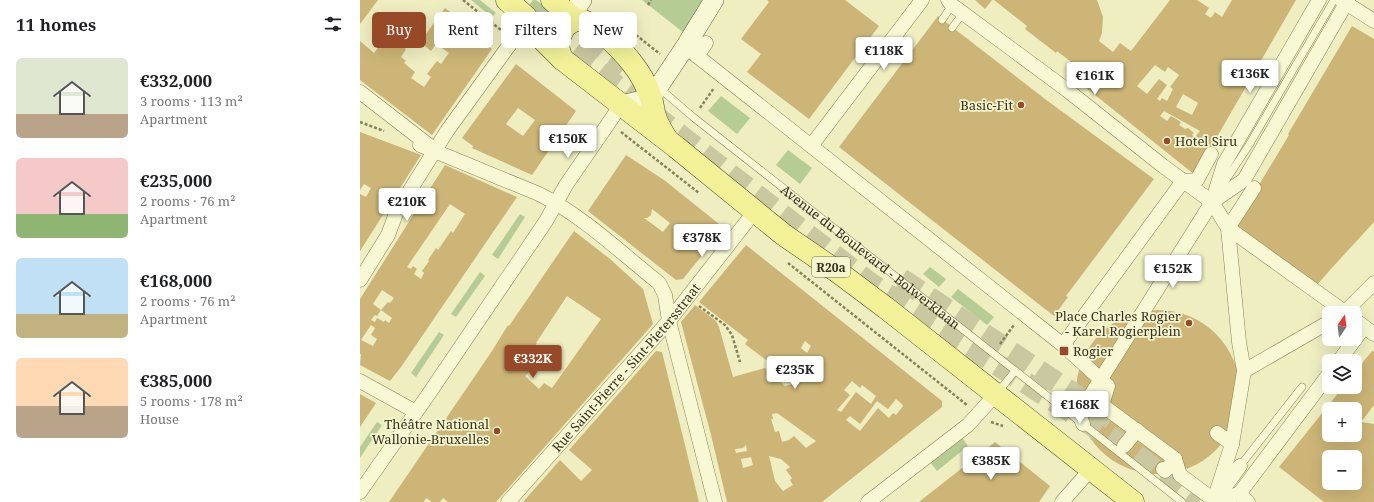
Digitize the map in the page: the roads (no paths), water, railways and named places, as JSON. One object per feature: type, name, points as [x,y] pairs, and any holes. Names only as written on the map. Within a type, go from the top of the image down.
[{"type":"main road","name":"R20a","points":[[507,0],[526,17],[540,37],[615,113],[666,139],[784,235],[844,276],[996,394]]},
{"type":"main road","points":[[552,0],[575,20],[583,21],[594,27],[618,47],[632,63],[655,93],[655,117],[666,139]]},
{"type":"main road","points":[[562,58],[558,47],[559,38],[565,26],[575,20]]},
{"type":"main road","points":[[996,394],[1133,502]]},
{"type":"street","points":[[575,20],[577,7],[582,0]]},
{"type":"street","points":[[360,492],[541,227],[566,185],[615,113],[655,93],[714,0]]},
{"type":"street","points":[[811,146],[922,0]]},
{"type":"street","points":[[1083,424],[1080,415],[1084,406],[1212,202],[1224,164],[1319,0]]},
{"type":"street","points":[[1212,202],[1244,180],[1342,1],[1374,21]]},
{"type":"street","points":[[954,6],[1067,90],[1212,202],[1228,228],[1336,306]]},
{"type":"street","points":[[706,43],[694,54],[1063,345],[1108,386],[1102,405],[1175,459],[1180,475],[1214,501],[1244,498],[1322,384]]},
{"type":"street","points":[[360,280],[388,235],[397,211],[447,132],[507,48]]},
{"type":"street","points":[[360,92],[435,151]]},
{"type":"street","points":[[420,145],[556,202],[577,216],[659,283],[665,295],[669,321],[715,502]]},
{"type":"street","points":[[1063,345],[1183,181],[1197,180],[1211,154]]},
{"type":"street","points":[[1214,501],[1232,444],[1244,371],[1239,342],[1228,228],[1254,188]]},
{"type":"street","name":"Rue Saint-Pierre - Sint-Pietersstraat","points":[[508,502],[669,321],[755,211]]},
{"type":"street","points":[[1362,306],[1374,282]]},
{"type":"street","points":[[1244,371],[1322,326]]},
{"type":"street","points":[[360,381],[416,412]]},
{"type":"street","points":[[868,502],[968,425],[996,394]]},
{"type":"street","points":[[1068,412],[1073,414],[1077,413],[1084,406]]},
{"type":"street","points":[[1124,446],[1136,430]]},
{"type":"street","points":[[1217,433],[1232,444]]},
{"type":"street","points":[[1162,469],[1165,471],[1175,459]]},
{"type":"street","points":[[1214,501],[1240,466]]},
{"type":"street","points":[[1062,502],[1091,469]]},
{"type":"lane","points":[[942,20],[954,6]]},
{"type":"lane","points":[[952,28],[954,6]]},
{"type":"lane","points":[[655,93],[674,101]]},
{"type":"lane","name":"Avenue du Boulevard - Bolwerklaan","points":[[655,93],[674,101],[1068,412]]},
{"type":"lane","points":[[996,394],[1016,371]]},
{"type":"lane","points":[[1240,466],[1302,387]]},
{"type":"lane","points":[[1068,412],[1182,502]]},
{"type":"tunnel","points":[[571,23],[626,66]]},
{"type":"tunnel","points":[[568,48],[871,284],[1120,443],[1199,502]]},
{"type":"tunnel","points":[[901,279],[1122,426]]},
{"type":"place","name":"Basic-Fit","points":[[1021,105]]},
{"type":"place","name":"Hotel Siru","points":[[1167,141]]},
{"type":"place","name":"Place Charles Rogier - Karel Rogierplein","points":[[1189,323]]},
{"type":"place","name":"Rogier","points":[[1064,351]]},
{"type":"place","name":"Théâtre National Wallonie-Bruxelles","points":[[497,431]]}]
